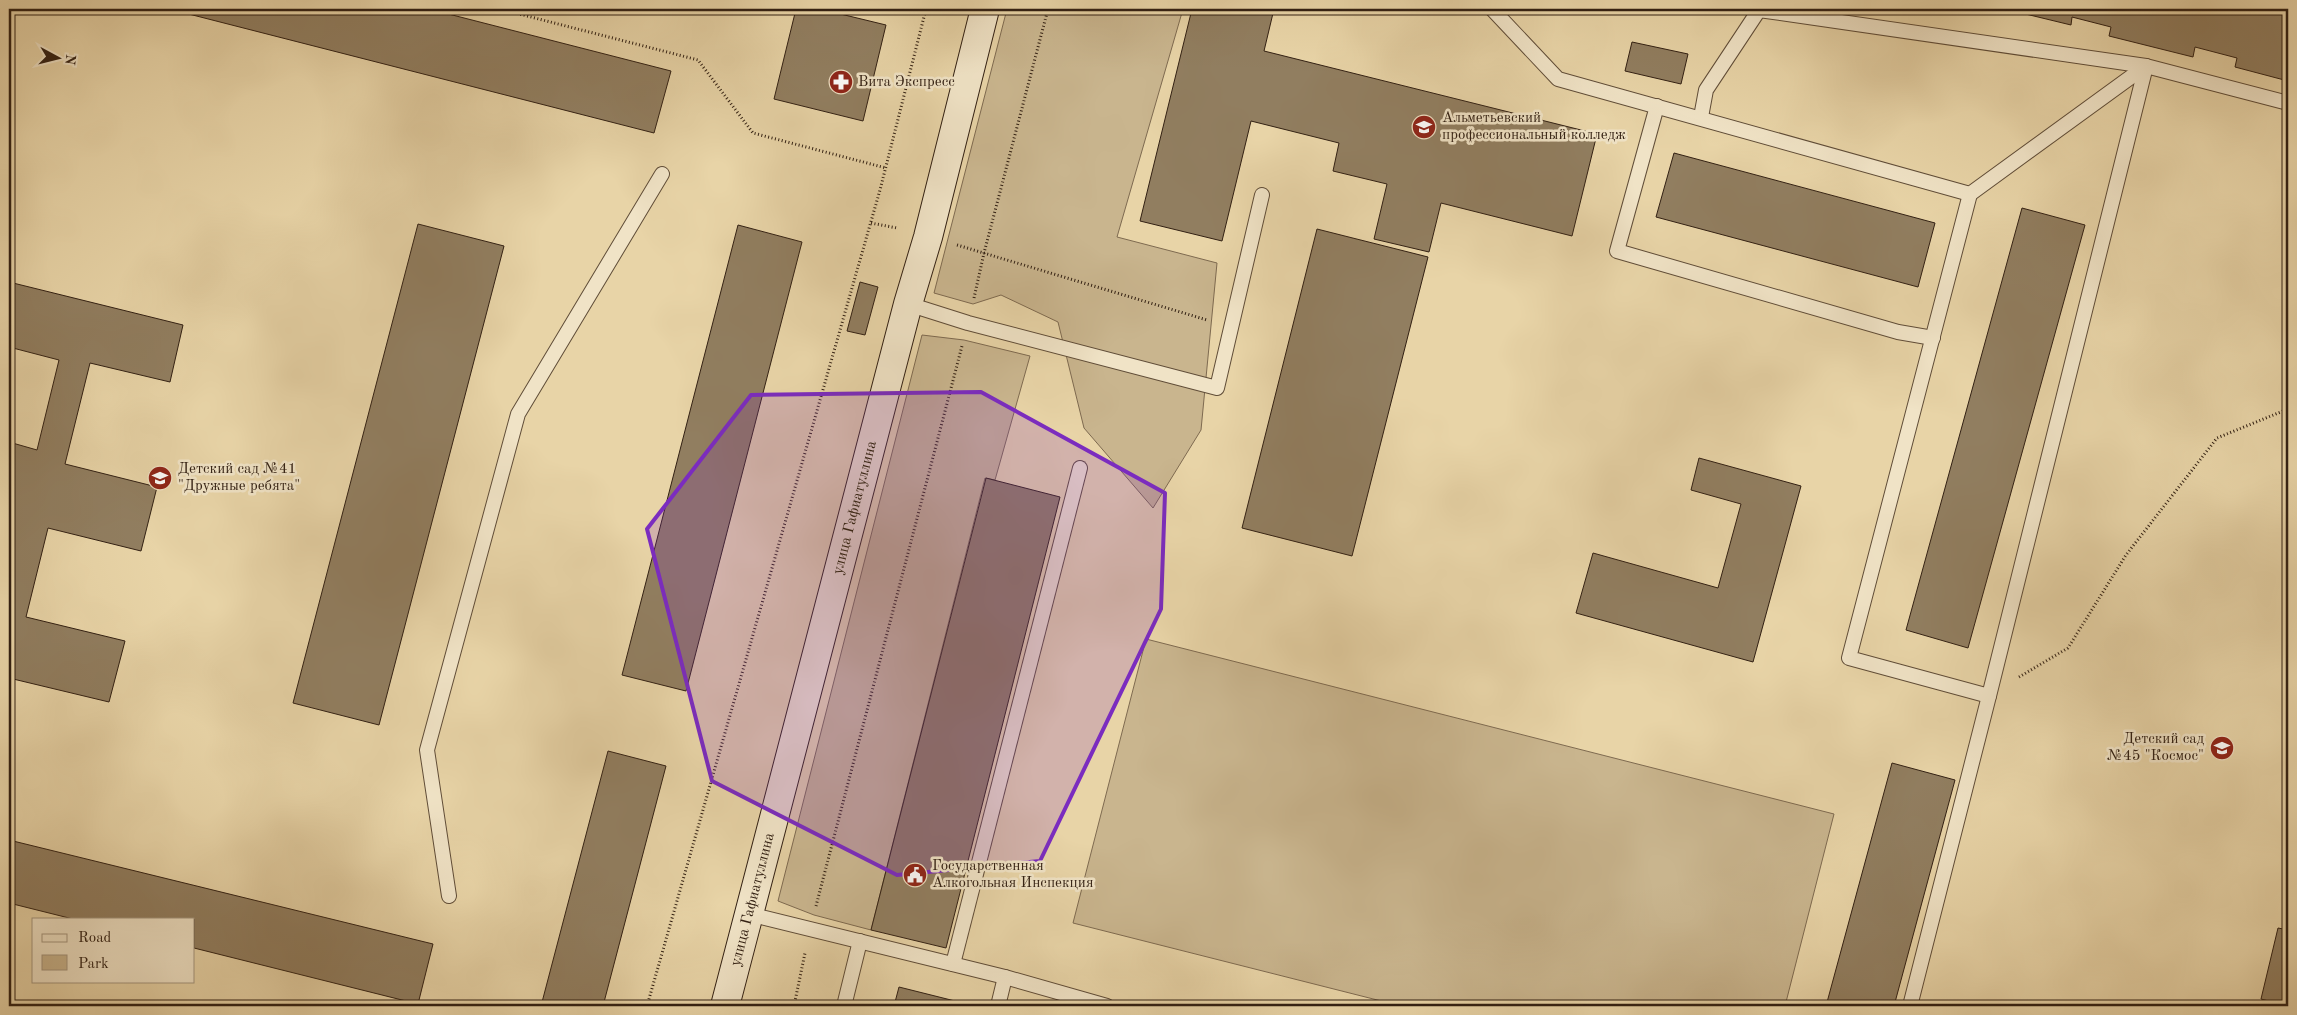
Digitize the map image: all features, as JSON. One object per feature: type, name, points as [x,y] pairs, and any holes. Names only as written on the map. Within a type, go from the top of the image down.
[{"type":"street","name":"улица Гафиатуллина","points":[[725,1006],[908,304],[928,237],[985,9]]},
{"type":"lane","points":[[1492,9],[1558,78],[1970,194]]},
{"type":"lane","points":[[1701,117],[1706,90],[1759,10],[2146,66],[2288,103]]},
{"type":"lane","points":[[1990,696],[1849,658],[1970,194],[2146,66]]},
{"type":"lane","points":[[1910,1006],[1990,696],[2146,66]]},
{"type":"lane","points":[[1657,106],[1617,251],[1898,332],[1933,338]]},
{"type":"lane","points":[[448,896],[427,750],[518,414],[662,174]]},
{"type":"lane","points":[[908,304],[968,323],[1217,388],[1262,195]]},
{"type":"lane","points":[[953,964],[1080,468]]},
{"type":"lane","points":[[749,914],[1005,977],[1107,1006]]},
{"type":"lane","points":[[844,1006],[860,941]]},
{"type":"lane","points":[[998,1006],[1005,977]]},
{"type":"path","points":[[500,9],[698,60],[753,133],[886,168]]},
{"type":"path","points":[[647,1006],[871,223],[926,9]]},
{"type":"path","points":[[794,1006],[810,929],[1048,9]]},
{"type":"path","points":[[871,223],[900,229]]},
{"type":"path","points":[[947,243],[1232,328]]},
{"type":"path","points":[[1990,696],[2068,648],[2126,555],[2216,438],[2288,409]]},
{"type":"highlighted area","points":[[981,392],[1165,493],[1161,609],[1040,861],[897,875],[712,781],[647,529],[751,395]]},
{"type":"green space","points":[[1007,9],[1183,9],[1117,237],[1217,263],[1201,430],[1153,508],[1084,428],[1058,322],[1001,295],[973,304],[934,293]]},
{"type":"green space","points":[[922,335],[964,340],[1030,356],[995,480],[985,478],[871,930],[814,915],[778,901]]},
{"type":"green space","points":[[1146,639],[1834,814],[1785,1006],[1401,1006],[1073,923]]},
{"type":"building","points":[[178,9],[429,9],[671,71],[654,133],[177,11]]},
{"type":"building","points":[[796,9],[820,9],[886,25],[863,121],[774,99]]},
{"type":"building","name":"Альметьевский профессиональный колледж","points":[[1192,9],[1274,9],[1264,51],[1597,134],[1572,236],[1441,203],[1429,252],[1374,239],[1387,184],[1333,171],[1339,143],[1251,121],[1222,241],[1140,221]]},
{"type":"building","points":[[2005,9],[2288,9],[2288,81],[2235,67],[2237,58],[2195,47],[2193,57],[2109,36],[2111,27],[2072,17],[2071,25]]},
{"type":"building","points":[[1632,42],[1688,54],[1681,84],[1625,71]]},
{"type":"building","points":[[1674,153],[1935,223],[1918,287],[1656,217]]},
{"type":"building","points":[[2022,208],[2085,225],[1968,648],[1906,630]]},
{"type":"building","points":[[418,224],[504,246],[379,725],[293,703]]},
{"type":"building","points":[[738,225],[802,242],[686,691],[622,675]]},
{"type":"building","points":[[1317,229],[1428,257],[1352,556],[1242,528]]},
{"type":"building","points":[[9,282],[183,325],[170,382],[90,363],[65,464],[157,487],[141,551],[48,528],[26,617],[125,641],[109,702],[9,678],[9,442],[37,450],[59,360],[9,347]]},
{"type":"building","points":[[860,282],[878,287],[865,335],[847,331]]},
{"type":"building","points":[[1699,458],[1801,486],[1753,662],[1576,613],[1593,553],[1718,588],[1741,504],[1691,490]]},
{"type":"building","points":[[986,478],[1060,497],[946,948],[871,930]]},
{"type":"building","points":[[608,751],[666,766],[603,1006],[541,1006]]},
{"type":"building","points":[[1892,763],[1955,780],[1894,1006],[1826,1006]]},
{"type":"building","points":[[9,840],[433,944],[418,1004],[195,948],[195,918],[69,918],[9,903]]},
{"type":"building","points":[[2288,871],[2288,889],[2284,888]]},
{"type":"building","points":[[2278,928],[2288,930],[2288,1006],[2261,999]]},
{"type":"building","points":[[899,987],[967,1004],[966,1006],[894,1006]]},
{"type":"place","name":"Вита Экспресс","points":[[841,82]]},
{"type":"place","name":"Альметьевский профессиональный колледж","points":[[1424,127]]},
{"type":"place","name":"Детский сад №41 \"Дружные ребята\"","points":[[160,478]]},
{"type":"place","name":"Детский сад №45 \"Космос\"","points":[[2222,748]]},
{"type":"place","name":"Государственная Алкогольная Инспекция","points":[[915,875]]}]
